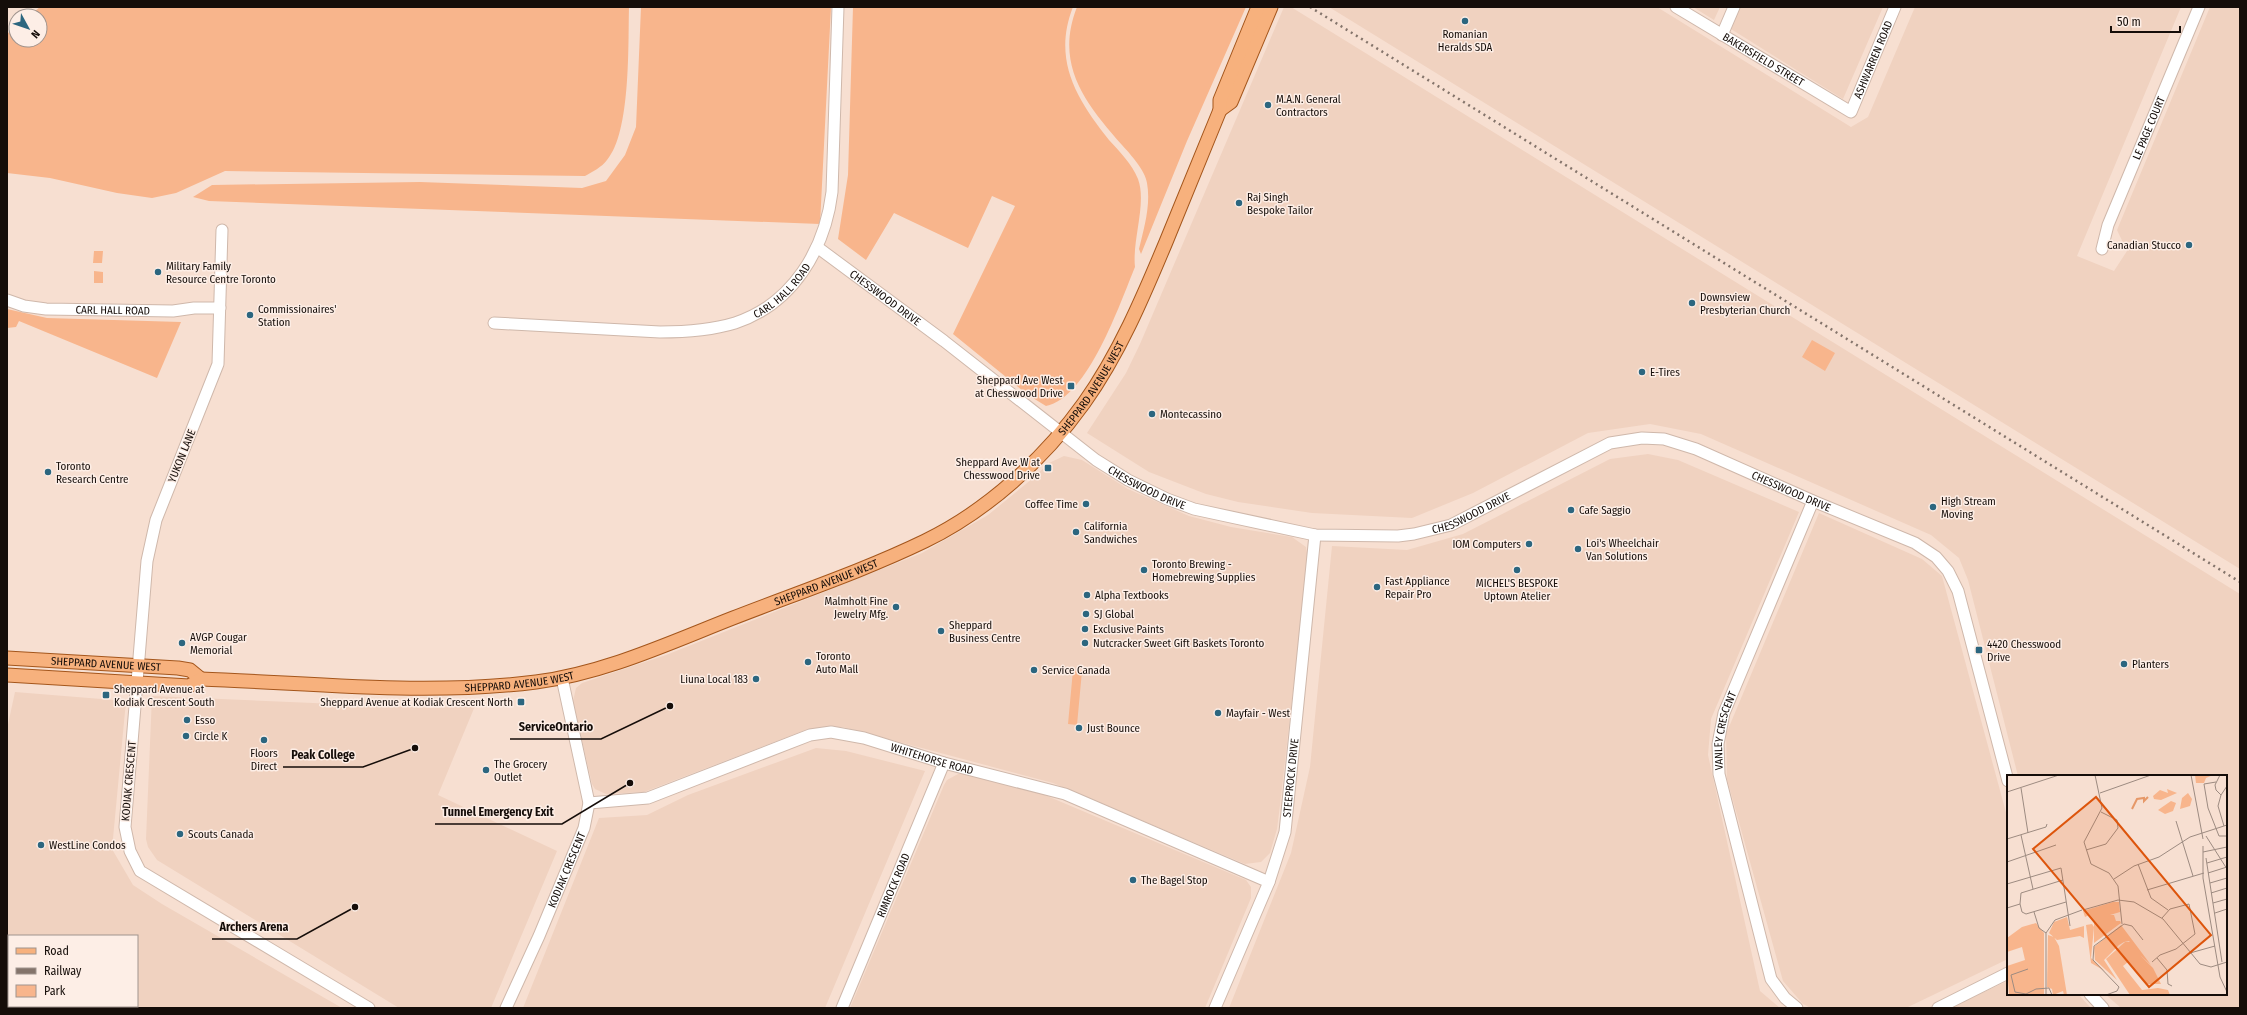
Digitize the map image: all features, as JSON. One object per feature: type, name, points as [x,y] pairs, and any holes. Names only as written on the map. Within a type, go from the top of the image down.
[{"type":"main road","name":"SHEPPARD AVENUE WEST","points":[[7,675],[189,686],[201,679],[425,689],[489,687],[562,678],[610,664],[662,646],[927,540],[998,494],[1029,466],[1060,433],[1086,401],[1110,361],[1144,296],[1220,110],[1220,100],[1258,7]]},
{"type":"main road","name":"SHEPPARD AVENUE WEST","points":[[1220,110],[1231,102],[1271,7]]},
{"type":"main road","name":"SHEPPARD AVENUE WEST","points":[[7,658],[190,670],[201,679]]},
{"type":"street","name":"CARL HALL ROAD","points":[[494,323],[660,332],[722,326],[753,315],[775,301],[798,278],[817,247],[826,226],[832,192],[838,7]]},
{"type":"street","name":"BAKERSFIELD STREET","points":[[1676,7],[1851,112]]},
{"type":"street","points":[[1722,35],[1734,7]]},
{"type":"street","name":"ASHWARREN ROAD","points":[[1851,112],[1895,7]]},
{"type":"street","name":"LE PAGE COURT","points":[[2102,250],[2108,225],[2199,7]]},
{"type":"street","name":"YUKON LANE","points":[[138,684],[138,666],[151,537],[218,364],[222,230]]},
{"type":"street","name":"CHESSWOOD DRIVE","points":[[817,247],[944,341],[1060,433],[1128,480],[1167,499],[1218,515],[1315,535],[1398,536],[1438,529],[1451,525],[1610,444],[1642,438],[1664,439],[1696,449],[1812,501],[1915,543],[1936,557],[1948,571],[1958,592],[2007,777]]},
{"type":"street","name":"CARL HALL ROAD","points":[[7,300],[24,306],[46,309],[173,311],[194,308],[220,308]]},
{"type":"street","name":"VANLEY CRESCENT","points":[[1797,1008],[1785,998],[1771,979],[1720,774],[1718,744],[1724,713],[1812,501]]},
{"type":"street","name":"STEEPROCK DRIVE","points":[[1215,1008],[1269,882],[1282,844],[1288,816],[1315,535]]},
{"type":"street","name":"KODIAK CRESCENT","points":[[506,1008],[539,936],[584,828],[589,803],[562,678]]},
{"type":"street","name":"KODIAK CRESCENT","points":[[138,684],[125,826],[130,851],[140,871],[370,1008]]},
{"type":"street","name":"WHITEHORSE ROAD","points":[[589,803],[648,798],[810,735],[822,733],[842,734],[864,738],[944,763],[1065,794],[1269,882]]},
{"type":"street","name":"RIMROCK ROAD","points":[[842,1008],[944,763]]},
{"type":"street","points":[[1938,1008],[2007,974]]},
{"type":"street","points":[[2091,995],[2103,1008]]},
{"type":"shaded area","points":[[1284,7],[1291,7],[2240,594],[2240,1008],[2121,1008],[2106,995],[2227,995],[2227,775],[2018,775],[1968,580],[1959,558],[1931,535],[1701,434],[1650,424],[1588,433],[1473,493],[1412,518],[1312,513],[1238,502],[1206,494],[1149,472],[1087,433],[1126,373],[1140,344]]},
{"type":"shaded area","points":[[1329,7],[1657,7],[1851,127],[1868,117],[1915,7],[2181,7],[2077,256],[2114,271],[2127,251],[2117,230],[2210,7],[2240,7],[2240,569]]},
{"type":"shaded area","points":[[1693,7],[1720,7],[1714,20]]},
{"type":"shaded area","points":[[1740,7],[1883,7],[1843,99],[1731,29]]},
{"type":"shaded area","points":[[1648,454],[1678,460],[1799,512],[1711,719],[1708,755],[1760,991],[1780,1008],[1229,1008],[1291,853],[1310,767],[1332,546],[1407,550],[1463,534],[1610,459]]},
{"type":"shaded area","points":[[1064,456],[1082,460],[1128,489],[1189,516],[1231,527],[1292,537],[1306,547],[1308,559],[1277,829],[1270,853],[1261,862],[1245,864],[1053,783],[843,727],[808,729],[644,792],[606,794],[595,789],[592,784],[573,701],[576,688],[582,683],[666,655],[922,553],[988,515],[1049,463]]},
{"type":"shaded area","points":[[1819,513],[1922,559],[1942,576],[2007,816],[2007,959],[1906,1008],[1811,1008],[1803,1004],[1783,981],[1727,779],[1726,734]]},
{"type":"shaded area","points":[[15,692],[126,701],[112,849],[133,885],[162,904],[342,1008],[22,1007],[138,1007],[138,935],[8,935],[7,998],[7,729]]},
{"type":"shaded area","points":[[152,696],[431,708],[475,706],[438,795],[557,851],[491,1008],[399,1008],[157,860],[148,847],[146,839]]},
{"type":"shaded area","points":[[816,748],[846,751],[925,771],[825,1008],[523,1008],[599,818],[647,815],[688,795]]},
{"type":"shaded area","points":[[958,774],[966,774],[1040,793],[1246,880],[1251,887],[1251,898],[1205,1008],[850,1008],[944,785],[947,780]]},
{"type":"shaded area","points":[[2007,981],[2007,995],[2079,995],[2091,1008],[1949,1008]]},
{"type":"green space","points":[[629,7],[627,87],[624,109],[615,147],[605,163],[585,176],[225,171],[176,193],[152,198],[117,193],[50,178],[7,173],[7,34],[8,33],[8,48],[48,48],[48,8],[39,8]]},
{"type":"green space","points":[[641,7],[831,7],[820,224],[209,201],[193,197],[212,185],[420,182],[582,188],[606,181],[625,155],[636,127]]},
{"type":"green space","points":[[853,7],[1073,7],[1067,26],[1065,45],[1071,78],[1078,94],[1097,125],[1132,168],[1138,179],[1141,199],[1135,245],[1135,267],[1121,303],[1101,347],[1089,368],[1076,386],[1061,399],[1046,406],[1028,395],[953,334],[1015,206],[992,196],[968,248],[894,213],[866,260],[838,239],[848,175]]},
{"type":"green space","points":[[1077,7],[1246,7],[1187,141],[1141,254],[1139,249],[1148,200],[1146,178],[1137,163],[1109,130],[1086,99],[1077,82],[1069,47],[1071,28]]},
{"type":"green space","points":[[94,251],[103,251],[102,263],[93,263]]},
{"type":"green space","points":[[94,271],[103,272],[103,283],[94,283]]},
{"type":"green space","points":[[7,309],[47,318],[181,322],[157,378],[19,321],[16,327],[7,328]]},
{"type":"green space","points":[[1812,340],[1835,353],[1825,371],[1802,357]]},
{"type":"green space","points":[[1073,670],[1082,671],[1077,725],[1068,724]]},
{"type":"railway","points":[[1310,7],[2240,582]]},
{"type":"place","name":"Romanian Heralds SDA","points":[[1465,21]]},
{"type":"place","name":"M.A.N. General Contractors","points":[[1268,105]]},
{"type":"place","name":"Raj Singh Bespoke Tailor","points":[[1239,203]]},
{"type":"place","name":"Canadian Stucco","points":[[2189,245]]},
{"type":"place","name":"Military Family Resource Centre Toronto","points":[[158,272]]},
{"type":"place","name":"Downsview Presbyterian Church","points":[[1692,303]]},
{"type":"place","name":"Commissionaires' Station","points":[[250,315]]},
{"type":"place","name":"E-Tires","points":[[1642,372]]},
{"type":"place","name":"Sheppard Ave West at Chesswood Drive","points":[[1071,386]]},
{"type":"place","name":"Montecassino","points":[[1152,414]]},
{"type":"place","name":"Sheppard Ave W at Chesswood Drive","points":[[1048,468]]},
{"type":"place","name":"Toronto Research Centre","points":[[48,472]]},
{"type":"place","name":"Coffee Time","points":[[1086,504]]},
{"type":"place","name":"High Stream Moving","points":[[1933,507]]},
{"type":"place","name":"Cafe Saggio","points":[[1571,510]]},
{"type":"place","name":"California Sandwiches","points":[[1076,532]]},
{"type":"place","name":"IOM Computers","points":[[1529,544]]},
{"type":"place","name":"Loi's Wheelchair Van Solutions","points":[[1578,549]]},
{"type":"place","name":"Toronto Brewing - Homebrewing Supplies","points":[[1144,570]]},
{"type":"place","name":"MICHEL'S BESPOKE Uptown Atelier","points":[[1517,570]]},
{"type":"place","name":"Fast Appliance Repair Pro","points":[[1377,587]]},
{"type":"place","name":"Alpha Textbooks","points":[[1087,595]]},
{"type":"place","name":"Malmholt Fine Jewelry Mfg.","points":[[896,607]]},
{"type":"place","name":"SJ Global","points":[[1086,614]]},
{"type":"place","name":"Exclusive Paints","points":[[1085,629]]},
{"type":"place","name":"Sheppard Business Centre","points":[[941,631]]},
{"type":"place","name":"AVGP Cougar Memorial","points":[[182,643]]},
{"type":"place","name":"Nutcracker Sweet Gift Baskets Toronto","points":[[1085,643]]},
{"type":"place","name":"4420 Chesswood Drive","points":[[1979,650]]},
{"type":"place","name":"Toronto Auto Mall","points":[[808,662]]},
{"type":"place","name":"Planters","points":[[2124,664]]},
{"type":"place","name":"Service Canada","points":[[1034,670]]},
{"type":"place","name":"Liuna Local 183","points":[[756,679]]},
{"type":"place","name":"Sheppard Avenue at Kodiak Crescent South","points":[[106,695]]},
{"type":"place","name":"Sheppard Avenue at Kodiak Crescent North","points":[[521,702]]},
{"type":"place","name":"ServiceOntario","points":[[670,706]]},
{"type":"place","name":"Mayfair - West","points":[[1218,713]]},
{"type":"place","name":"Esso","points":[[187,720]]},
{"type":"place","name":"Just Bounce","points":[[1079,728]]},
{"type":"place","name":"Circle K","points":[[186,736]]},
{"type":"place","name":"Floors Direct","points":[[264,740]]},
{"type":"place","name":"Peak College","points":[[415,748]]},
{"type":"place","name":"The Grocery Outlet","points":[[486,770]]},
{"type":"place","name":"Tunnel Emergency Exit","points":[[630,783]]},
{"type":"place","name":"Scouts Canada","points":[[180,834]]},
{"type":"place","name":"WestLine Condos","points":[[41,845]]},
{"type":"place","name":"The Bagel Stop","points":[[1133,880]]},
{"type":"place","name":"Archers Arena","points":[[355,907]]}]
